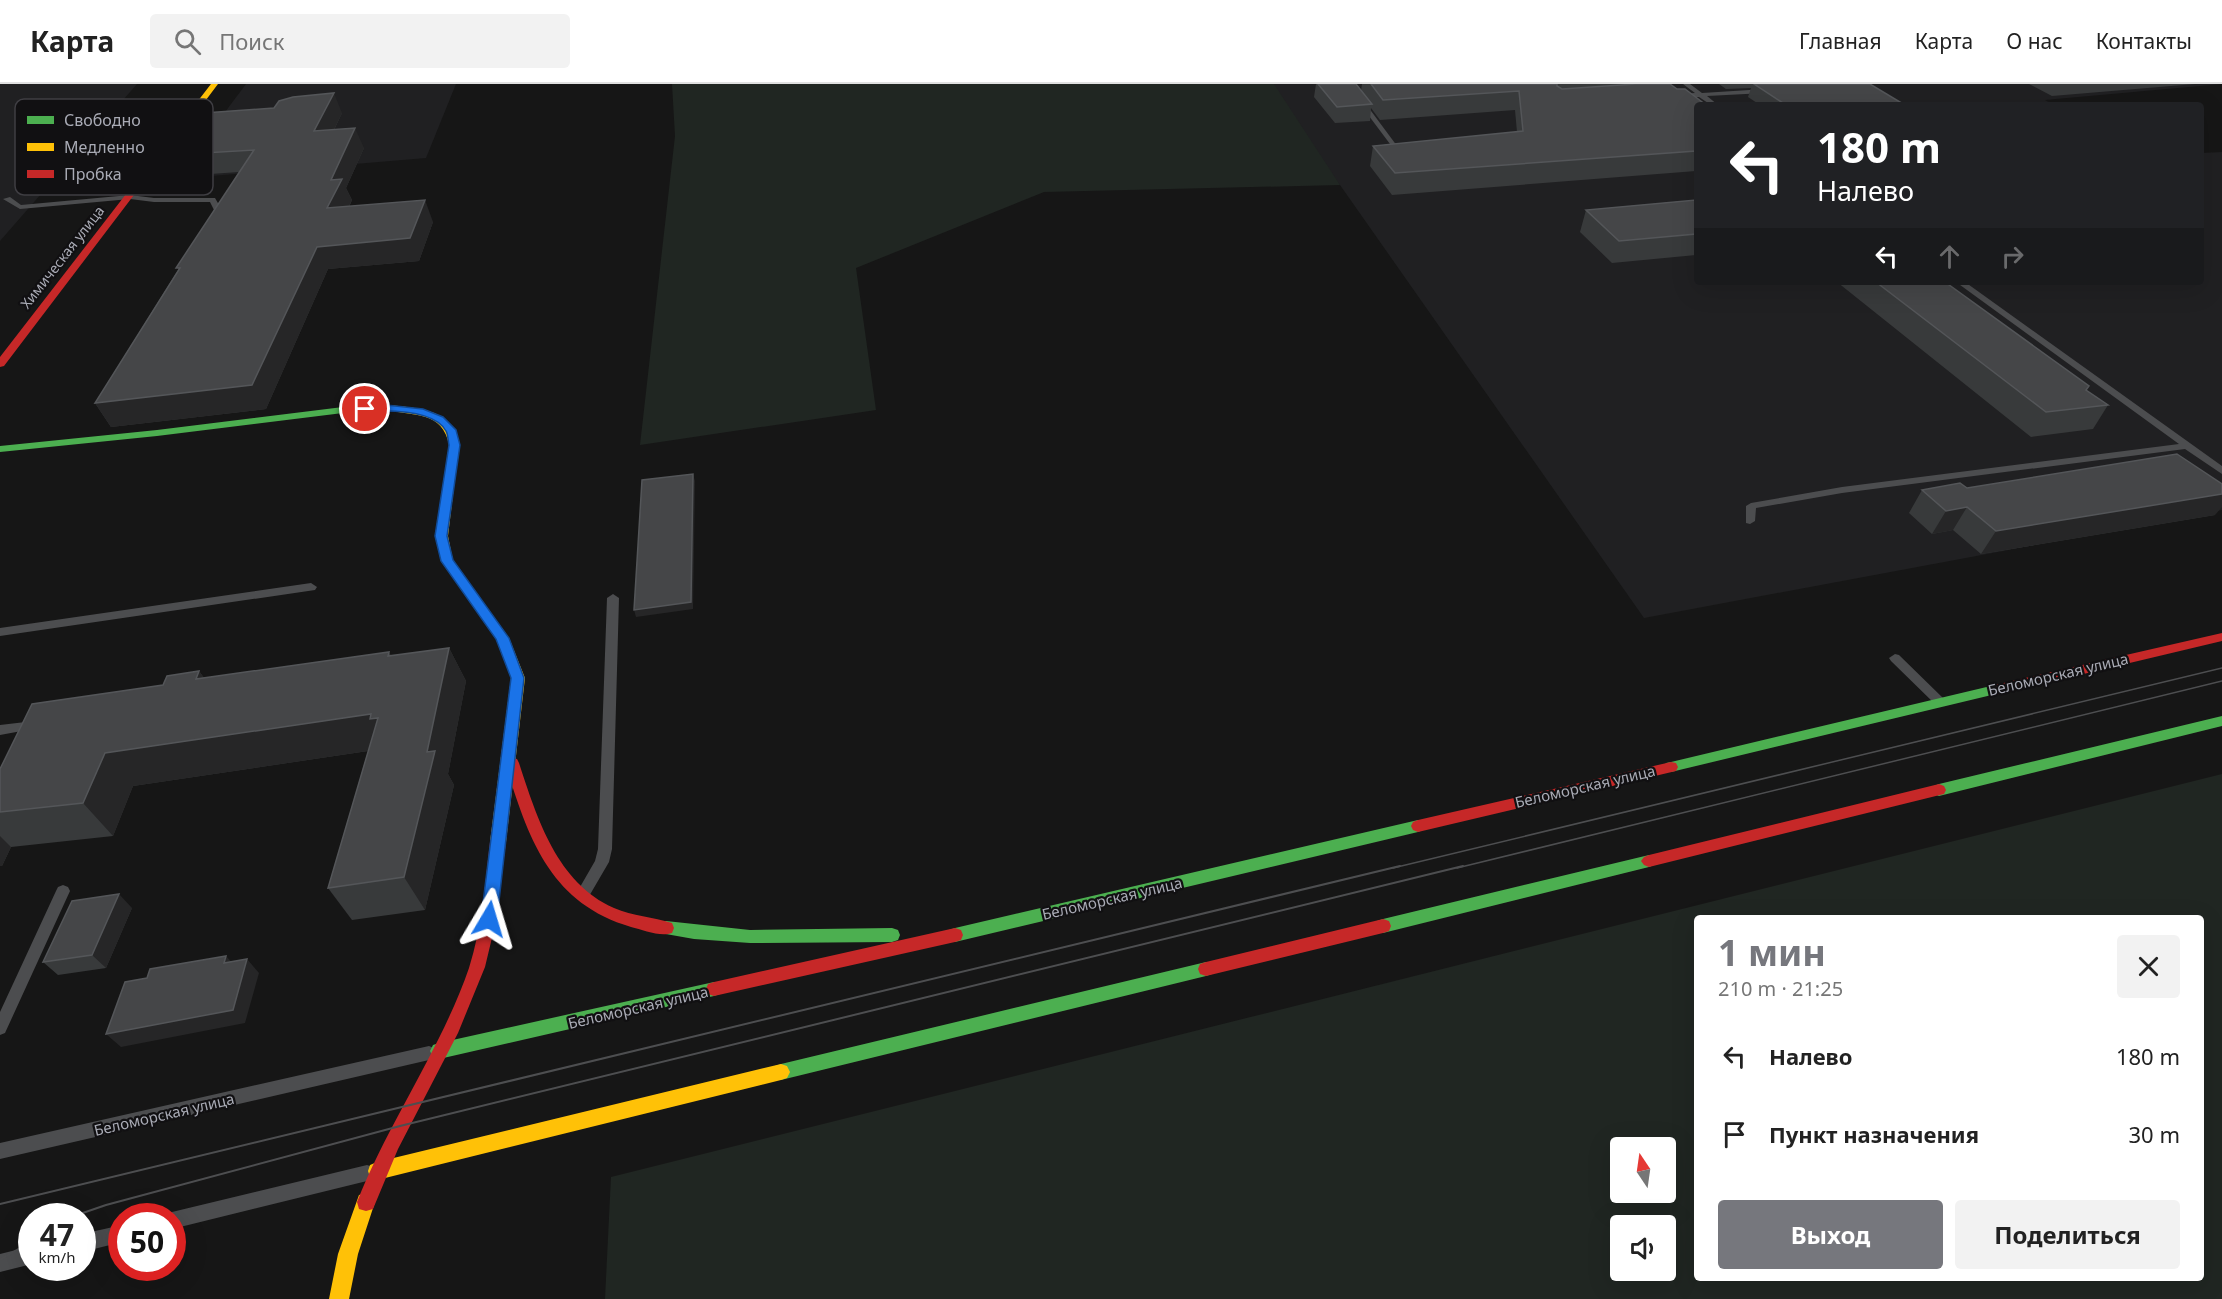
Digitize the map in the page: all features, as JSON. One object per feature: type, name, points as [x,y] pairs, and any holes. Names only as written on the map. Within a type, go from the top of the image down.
[{"type":"main road","name":"Химическая улица","points":[[204,99],[215,84]]},
{"type":"main road","name":"Химическая улица","points":[[3,356],[130,197]]},
{"type":"main road","points":[[0,449],[157,434],[344,410],[386,408],[419,412],[439,419],[451,430],[454,445],[441,536],[447,561],[503,638],[518,678],[489,919],[473,978],[460,1010],[377,1171],[348,1254],[339,1299]]},
{"type":"main road","name":"Беломорская улица","points":[[439,1050],[964,933],[2222,637]]},
{"type":"main road","points":[[377,1171],[2222,721]]},
{"type":"main road","points":[[509,753],[523,801],[552,863],[581,896],[603,911],[655,927],[703,936],[746,938],[964,933]]},
{"type":"lane","points":[[1348,84],[1402,157]]},
{"type":"lane","points":[[1686,84],[1711,102]]},
{"type":"lane","points":[[1668,97],[1778,90]]},
{"type":"lane","points":[[7,200],[20,207],[130,197],[154,200],[212,200],[218,210],[207,228]]},
{"type":"lane","points":[[1964,285],[2222,471]]},
{"type":"lane","points":[[1750,521],[1751,506],[1842,490],[2187,446]]},
{"type":"lane","points":[[0,632],[311,587]]},
{"type":"lane","points":[[581,896],[595,876],[605,849],[614,598]]},
{"type":"lane","points":[[1895,658],[1940,702]]},
{"type":"lane","points":[[0,730],[46,724]]},
{"type":"lane","points":[[0,1028],[63,891]]},
{"type":"lane","name":"Беломорская улица","points":[[0,1151],[439,1050]]},
{"type":"lane","points":[[186,1218],[377,1171]]},
{"type":"lane","points":[[0,1263],[18,1258]]},
{"type":"shaded area","points":[[0,84],[137,84],[124,99],[15,99],[15,195],[40,195],[0,241]]},
{"type":"shaded area","points":[[246,84],[456,84],[426,158],[213,176],[213,128]]},
{"type":"shaded area","points":[[672,84],[1274,84],[1340,185],[1044,192],[856,268],[876,410],[640,445],[675,136]]},
{"type":"shaded area","points":[[1263,84],[2222,84],[2045,100],[2049,102],[1694,102],[1694,285],[2204,285],[2204,153],[2222,152],[2222,510],[1644,618],[1340,185]]},
{"type":"shaded area","points":[[2222,774],[2222,1299],[605,1299],[611,1177]]},
{"type":"building","points":[[1318,84],[1356,84],[1372,104],[1337,107]]},
{"type":"building","points":[[1371,84],[1557,84],[1562,89],[1670,84],[1677,89],[1685,89],[1702,102],[1694,102],[1694,151],[1395,173],[1373,146],[1523,131],[1519,91],[1383,100]]},
{"type":"building","points":[[1754,84],[1870,84],[1900,102],[1781,102]]},
{"type":"building","points":[[334,93],[314,131],[355,128],[331,180],[342,179],[327,208],[425,200],[410,238],[317,247],[252,385],[95,403],[180,268],[176,268],[254,150],[213,152],[213,112],[274,108],[279,101],[293,97]]},
{"type":"building","points":[[1694,200],[1694,234],[1619,241],[1586,210]]},
{"type":"building","points":[[1880,285],[1949,285],[2089,386],[2086,390],[2108,405],[2046,412]]},
{"type":"building","points":[[2177,454],[2222,484],[2222,494],[1996,531],[1967,507],[1946,511],[1922,490],[1960,483],[1967,488]]},
{"type":"building","points":[[693,474],[691,602],[634,610],[642,480]]},
{"type":"building","points":[[449,648],[427,752],[435,751],[404,877],[328,888],[378,718],[370,719],[371,714],[105,753],[83,803],[0,812],[0,769],[32,704],[163,685],[167,676],[199,671],[196,679],[389,652],[388,656]]},
{"type":"building","points":[[119,894],[92,955],[43,962],[72,901]]},
{"type":"building","points":[[226,956],[224,963],[247,959],[233,1010],[106,1034],[125,982],[147,978],[150,969]]},
{"type":"tram line","points":[[1393,868],[2222,668]]},
{"type":"tram line","points":[[1457,868],[2222,681]]},
{"type":"tram line","points":[[0,1204],[1400,866]]},
{"type":"tram line","points":[[96,1208],[400,1126],[1463,866]]},
{"type":"tram line","points":[[0,1260],[18,1249]]},
{"type":"traffic: fast","points":[[0,449],[157,433],[343,410],[390,408]]},
{"type":"traffic: fast","points":[[1671,767],[1995,690]]},
{"type":"traffic: fast","points":[[1939,790],[2222,721]]},
{"type":"traffic: fast","points":[[955,935],[1418,826]]},
{"type":"traffic: fast","points":[[1383,926],[1649,861]]},
{"type":"traffic: fast","points":[[666,928],[750,936],[892,935]]},
{"type":"traffic: fast","points":[[781,1072],[1206,969]]},
{"type":"traffic: fast","points":[[439,1051],[714,989]]},
{"type":"traffic: slow","points":[[203,99],[215,84]]},
{"type":"traffic: slow","points":[[390,408],[415,411],[440,419],[452,432],[454,445],[442,536],[447,561],[503,638],[518,678],[498,842]]},
{"type":"traffic: slow","points":[[377,1171],[781,1072]]},
{"type":"traffic: slow","points":[[339,1299],[348,1254],[366,1202]]},
{"type":"traffic: jam","points":[[0,364],[130,195]]},
{"type":"traffic: jam","points":[[1995,690],[2222,637]]},
{"type":"traffic: jam","points":[[512,763],[540,840],[550,858],[575,890],[591,903],[617,916],[666,928]]},
{"type":"traffic: jam","points":[[1418,826],[1671,767]]},
{"type":"traffic: jam","points":[[1649,861],[1939,790]]},
{"type":"traffic: jam","points":[[366,1202],[392,1142],[466,998],[477,967],[488,921],[498,842]]},
{"type":"traffic: jam","points":[[1206,969],[1383,926]]},
{"type":"traffic: jam","points":[[714,989],[955,935]]},
{"type":"route","points":[[365,409],[386,408],[419,412],[439,419],[451,430],[454,445],[441,536],[447,561],[503,638],[518,678],[489,919]]}]
